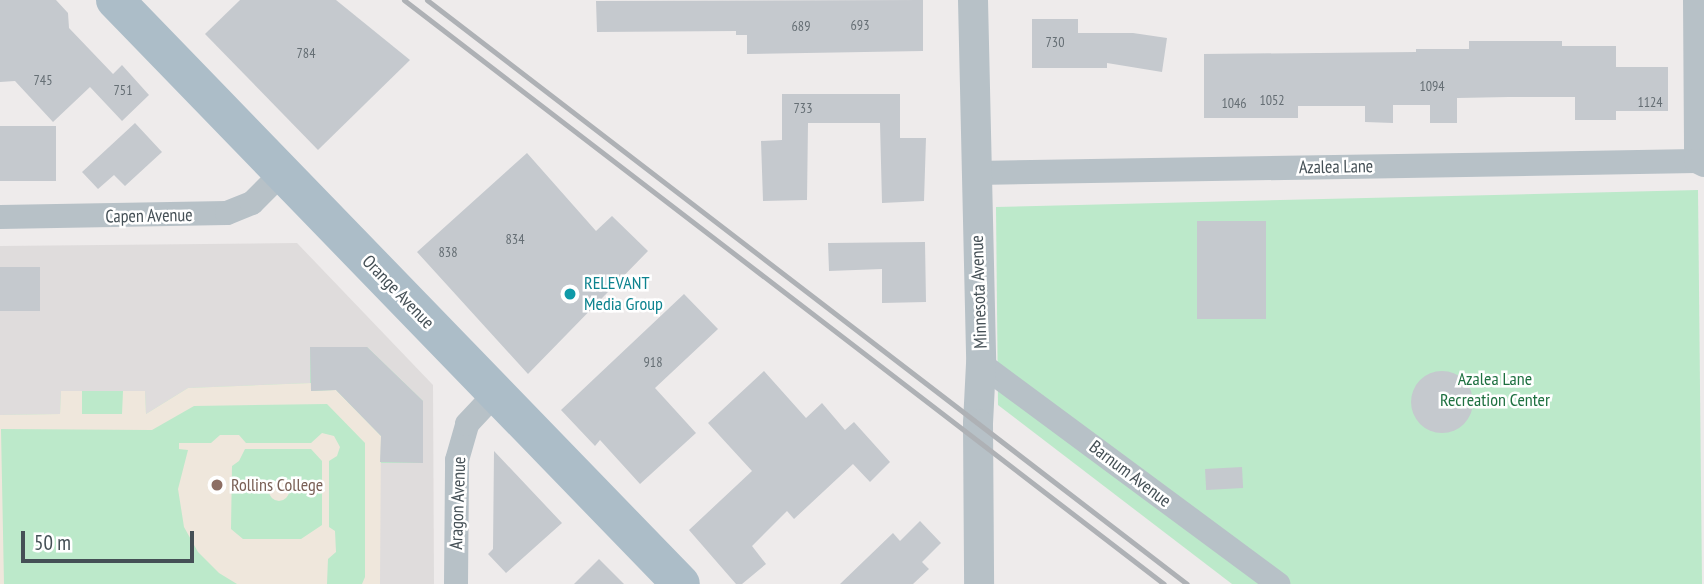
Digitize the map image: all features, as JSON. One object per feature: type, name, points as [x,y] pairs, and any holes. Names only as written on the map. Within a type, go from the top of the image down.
[{"type":"main road","name":"Orange Avenue","points":[[115,0],[681,584]]},
{"type":"street","name":"Minnesota Avenue","points":[[973,0],[981,363],[978,424],[979,584]]},
{"type":"street","points":[[1695,0],[1700,163]]},
{"type":"street","name":"Azalea Lane","points":[[976,173],[1700,163]]},
{"type":"street","name":"Capen Avenue","points":[[0,217],[227,213],[252,203],[282,173]]},
{"type":"street","name":"Barnum Avenue","points":[[981,363],[1278,584]]},
{"type":"street","name":"Aragon Avenue","points":[[456,584],[457,460],[467,424],[496,393]]},
{"type":"shaded area","name":"Rollins College","points":[[297,243],[433,385],[434,584],[0,584],[0,246]]},
{"type":"green space","name":"Azalea Lane Recreation Center","points":[[1698,190],[1702,584],[1232,584],[998,405],[996,207]]},
{"type":"green space","points":[[310,347],[367,347],[423,401],[423,463],[380,463],[380,584],[0,584],[0,415],[60,414],[61,391],[145,391],[146,414],[188,388],[310,383]]},
{"type":"sand","points":[[311,383],[311,391],[336,390],[381,436],[380,584],[362,584],[365,577],[365,443],[327,404],[194,406],[152,430],[1,429],[4,584],[0,584],[0,415],[60,414],[61,391],[82,391],[82,414],[122,414],[123,391],[145,391],[146,414],[188,388]]},
{"type":"sand","points":[[322,433],[334,436],[340,447],[337,456],[329,461],[329,527],[335,531],[336,552],[328,559],[327,584],[237,584],[219,573],[198,552],[184,527],[178,489],[188,450],[179,449],[179,443],[211,443],[220,435],[239,435],[246,443],[311,443]],"holes":[[[245,449],[311,449],[322,461],[322,525],[301,539],[243,539],[231,529],[232,466],[239,461]]]},
{"type":"sand","points":[[279,481],[286,484],[289,491],[286,498],[279,501],[272,498],[269,491],[272,484]]},
{"type":"building","points":[[0,0],[56,0],[68,13],[69,28],[113,74],[122,65],[149,95],[122,121],[90,87],[53,122],[15,81],[0,82]]},
{"type":"building","points":[[240,0],[336,0],[410,60],[318,150],[205,34]]},
{"type":"building","points":[[923,0],[923,51],[747,54],[747,35],[736,35],[736,31],[597,32],[596,1]]},
{"type":"building","points":[[1032,19],[1078,19],[1078,33],[1133,33],[1167,38],[1162,72],[1107,63],[1107,68],[1032,68]]},
{"type":"building","points":[[1469,41],[1562,41],[1562,46],[1616,46],[1616,67],[1668,67],[1668,111],[1616,111],[1616,120],[1575,120],[1575,97],[1509,97],[1457,98],[1457,123],[1430,123],[1430,105],[1393,105],[1393,123],[1365,122],[1365,106],[1298,106],[1298,118],[1204,118],[1204,54],[1416,52],[1416,49],[1469,49]]},
{"type":"building","points":[[782,94],[900,94],[900,138],[926,138],[924,201],[882,203],[880,123],[808,123],[807,200],[763,201],[761,141],[782,140]]},
{"type":"building","points":[[135,123],[162,152],[125,186],[114,175],[98,189],[82,172]]},
{"type":"building","points":[[0,126],[56,126],[56,181],[0,181]]},
{"type":"building","points":[[527,153],[596,231],[612,216],[648,251],[528,374],[417,252]]},
{"type":"building","points":[[1197,221],[1266,221],[1266,319],[1197,319]]},
{"type":"building","points":[[925,242],[926,302],[882,303],[882,269],[829,271],[828,243]]},
{"type":"building","points":[[0,267],[40,267],[40,311],[0,311]]},
{"type":"building","points":[[684,294],[718,329],[655,388],[696,433],[640,484],[600,440],[595,446],[561,410]]},
{"type":"building","points":[[310,347],[367,347],[423,401],[423,463],[380,462],[381,436],[336,390],[311,391]]},
{"type":"building","points":[[764,371],[806,418],[822,403],[845,430],[854,422],[890,462],[870,482],[853,464],[794,519],[787,511],[752,546],[766,564],[742,584],[736,584],[689,530],[752,471],[708,423]]},
{"type":"building","points":[[1436,371],[1448,371],[1464,380],[1471,390],[1471,414],[1464,424],[1448,433],[1436,433],[1425,428],[1416,419],[1411,408],[1411,396],[1416,385],[1425,376]]},
{"type":"building","points":[[494,451],[562,523],[506,573],[488,554],[493,549]]},
{"type":"building","points":[[1242,467],[1243,488],[1206,490],[1205,469]]},
{"type":"building","points":[[920,521],[941,543],[922,562],[929,569],[913,584],[840,584],[893,533],[900,541]]},
{"type":"building","points":[[599,559],[624,584],[574,584]]},
{"type":"railway","points":[[404,0],[1164,584]]},
{"type":"railway","points":[[427,0],[1187,584]]},
{"type":"place","name":"RELEVANT Media Group","points":[[570,294]]},
{"type":"place","name":"Rollins College","points":[[217,485]]}]
